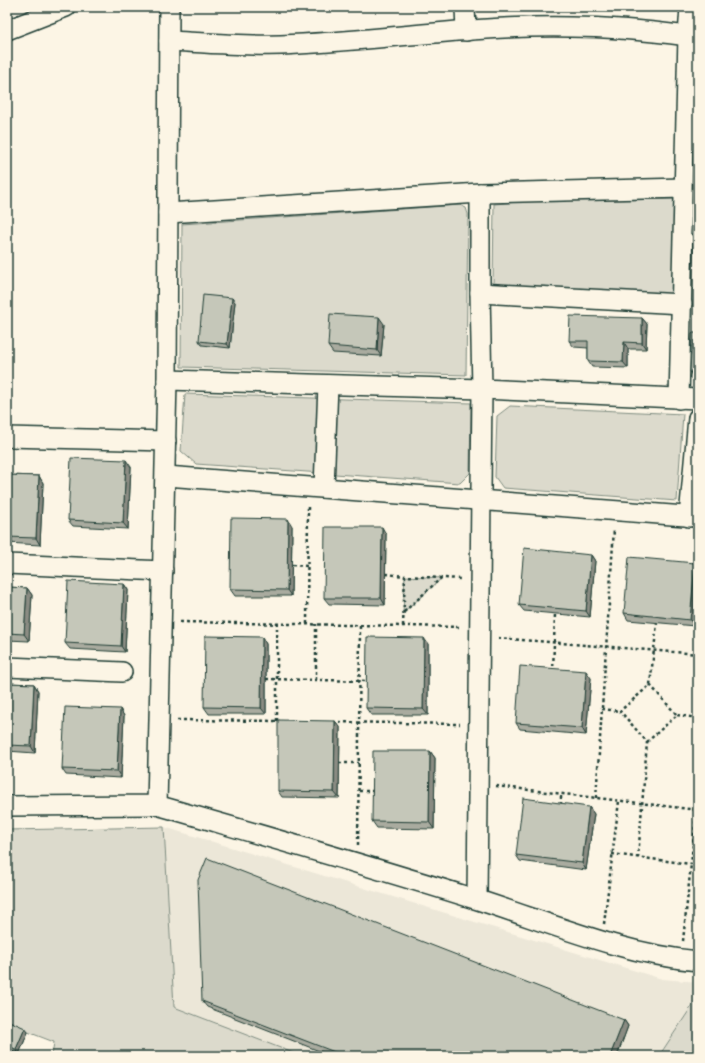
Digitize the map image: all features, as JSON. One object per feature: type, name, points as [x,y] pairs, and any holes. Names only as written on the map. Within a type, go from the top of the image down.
[{"type":"street","points":[[7,30],[66,7]]},
{"type":"street","points":[[157,804],[166,476],[169,7]]},
{"type":"street","points":[[465,7],[466,31]]},
{"type":"street","points":[[679,399],[690,7]]},
{"type":"street","points":[[169,41],[279,45],[466,31],[570,27],[631,29],[688,36]]},
{"type":"street","points":[[168,213],[480,193],[684,188]]},
{"type":"street","points":[[477,899],[482,501],[480,193]]},
{"type":"street","points":[[480,293],[682,304]]},
{"type":"street","points":[[167,380],[482,389],[698,399]]},
{"type":"street","points":[[316,488],[328,385]]},
{"type":"street","points":[[166,476],[693,517],[698,418]]},
{"type":"street","points":[[7,437],[166,440]]},
{"type":"street","points":[[7,564],[163,571]]},
{"type":"street","points":[[7,667],[122,672]]},
{"type":"street","points":[[7,806],[157,804],[477,899],[602,940],[668,958],[690,960]]},
{"type":"path","points":[[307,624],[307,566],[316,488]]},
{"type":"path","points":[[596,798],[615,511]]},
{"type":"path","points":[[292,565],[307,566]]},
{"type":"path","points":[[386,574],[481,581]]},
{"type":"path","points":[[403,626],[405,576]]},
{"type":"path","points":[[403,613],[442,578]]},
{"type":"path","points":[[553,675],[555,614]]},
{"type":"path","points":[[162,621],[403,626],[480,632],[554,642],[698,654]]},
{"type":"path","points":[[620,712],[650,685],[657,622]]},
{"type":"path","points":[[277,623],[277,721]]},
{"type":"path","points":[[316,624],[316,680]]},
{"type":"path","points":[[358,864],[360,625]]},
{"type":"path","points":[[266,679],[360,682],[371,681]]},
{"type":"path","points":[[650,685],[677,715],[698,718]]},
{"type":"path","points":[[602,709],[620,712],[647,742]]},
{"type":"path","points":[[638,858],[647,742],[677,715]]},
{"type":"path","points":[[159,719],[284,721]]},
{"type":"path","points":[[329,722],[479,724]]},
{"type":"path","points":[[339,764],[359,763]]},
{"type":"path","points":[[478,784],[697,810]]},
{"type":"path","points":[[358,791],[378,791]]},
{"type":"path","points":[[561,794],[561,809]]},
{"type":"path","points":[[690,960],[691,864],[698,797]]},
{"type":"path","points":[[602,940],[619,801]]},
{"type":"path","points":[[612,854],[691,864]]},
{"type":"shaded area","points":[[677,199],[675,294],[493,285],[494,204],[531,201]]},
{"type":"shaded area","points":[[460,205],[466,208],[468,214],[466,375],[181,367],[182,224]]},
{"type":"shaded area","points":[[185,394],[471,403],[470,473],[460,483],[196,464],[181,451]]},
{"type":"shaded area","points":[[510,406],[683,414],[677,501],[503,488],[495,477],[497,416]]},
{"type":"shaded area","points":[[405,576],[442,578],[403,613]]},
{"type":"shaded area","points":[[164,827],[662,979],[698,982],[698,997],[659,1056],[301,1056],[173,1007]]},
{"type":"shaded area","points":[[164,827],[174,1007],[301,1056],[52,1056],[54,1042],[28,1032],[7,1028],[7,830]]},
{"type":"shaded area","points":[[698,997],[698,1056],[659,1056]]},
{"type":"building","points":[[693,150],[698,150],[698,234],[691,234]]},
{"type":"building","points":[[203,295],[232,298],[227,344],[199,341]]},
{"type":"building","points":[[330,314],[379,317],[377,350],[328,346]]},
{"type":"building","points":[[570,316],[642,318],[642,343],[624,342],[623,362],[588,361],[588,341],[569,341]]},
{"type":"building","points":[[692,333],[698,333],[698,373],[690,372]]},
{"type":"building","points":[[71,458],[126,460],[123,523],[68,520]]},
{"type":"building","points":[[7,475],[39,476],[36,538],[7,537]]},
{"type":"building","points":[[231,518],[288,519],[287,590],[230,589]]},
{"type":"building","points":[[325,527],[382,527],[381,598],[324,598]]},
{"type":"building","points":[[524,548],[591,555],[586,611],[519,605]]},
{"type":"building","points":[[629,557],[695,563],[690,620],[624,613]]},
{"type":"building","points":[[68,581],[124,584],[121,646],[65,643]]},
{"type":"building","points":[[7,587],[27,588],[24,634],[7,633]]},
{"type":"building","points":[[205,636],[262,637],[261,708],[204,707]]},
{"type":"building","points":[[367,637],[424,638],[423,709],[366,708]]},
{"type":"building","points":[[520,666],[586,671],[582,728],[516,723]]},
{"type":"building","points":[[7,683],[34,684],[31,746],[7,745]]},
{"type":"building","points":[[65,707],[120,709],[117,771],[62,769]]},
{"type":"building","points":[[278,720],[335,721],[334,792],[278,791]]},
{"type":"building","points":[[373,751],[430,751],[429,822],[372,821]]},
{"type":"building","points":[[523,798],[589,807],[582,863],[516,855]]},
{"type":"building","points":[[207,858],[624,1020],[610,1056],[345,1056],[202,1001],[198,880]]},
{"type":"building","points":[[7,1020],[25,1028],[16,1049],[7,1046]]}]
